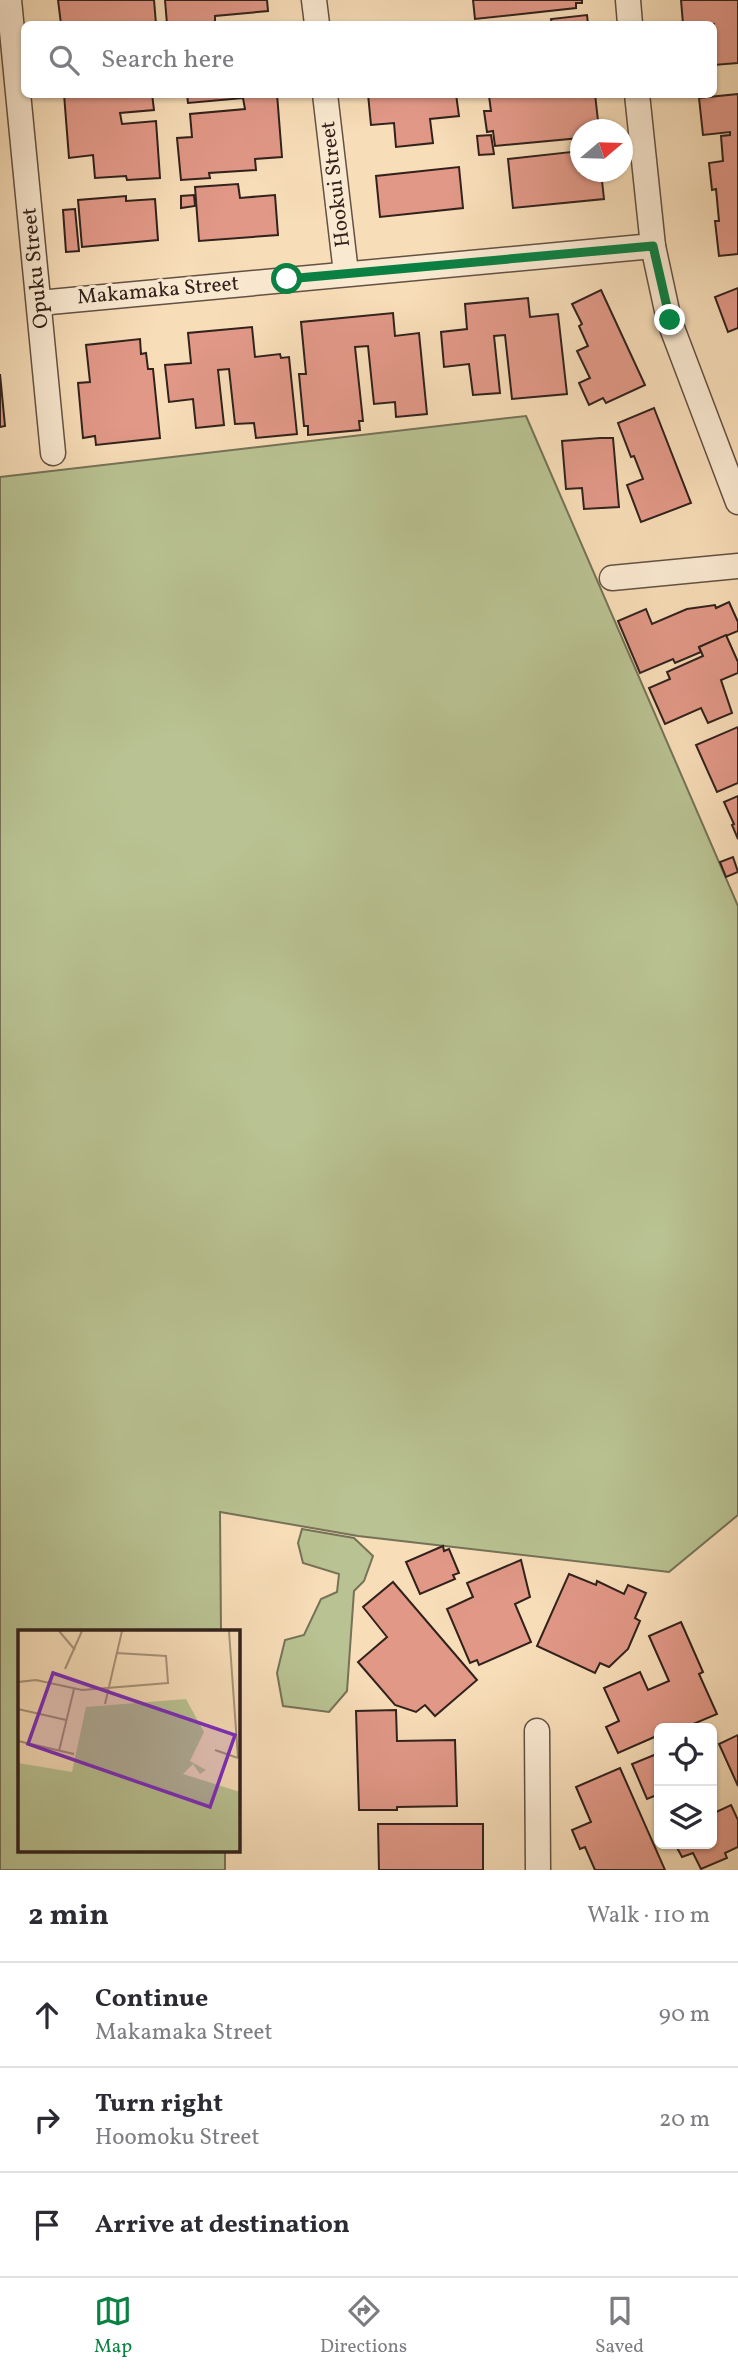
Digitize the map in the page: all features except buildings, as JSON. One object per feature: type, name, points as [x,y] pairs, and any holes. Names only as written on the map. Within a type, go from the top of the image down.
[{"type":"street","name":"Opuku Street","points":[[9,0],[53,453]]},
{"type":"street","points":[[314,0],[317,21]]},
{"type":"street","points":[[628,0],[630,21]]},
{"type":"street","name":"Hookui Street","points":[[325,98],[346,273]]},
{"type":"street","points":[[637,98],[653,246],[670,320],[738,502]]},
{"type":"street","name":"Makamaka Street","points":[[39,303],[653,246]]},
{"type":"street","points":[[612,578],[738,566]]},
{"type":"street","points":[[537,1731],[538,1870]]},
{"type":"green space","points":[[526,416],[738,906],[738,1515],[669,1572],[358,1536],[220,1512],[221,1630],[18,1630],[18,1853],[225,1853],[225,1870],[0,1870],[0,477]]},
{"type":"green space","points":[[302,1529],[354,1538],[373,1556],[364,1581],[354,1591],[347,1691],[329,1712],[283,1706],[277,1673],[285,1640],[304,1635],[321,1599],[337,1592],[339,1574],[303,1563],[298,1543]]},
{"type":"route","points":[[287,279],[653,246],[670,320]]}]
